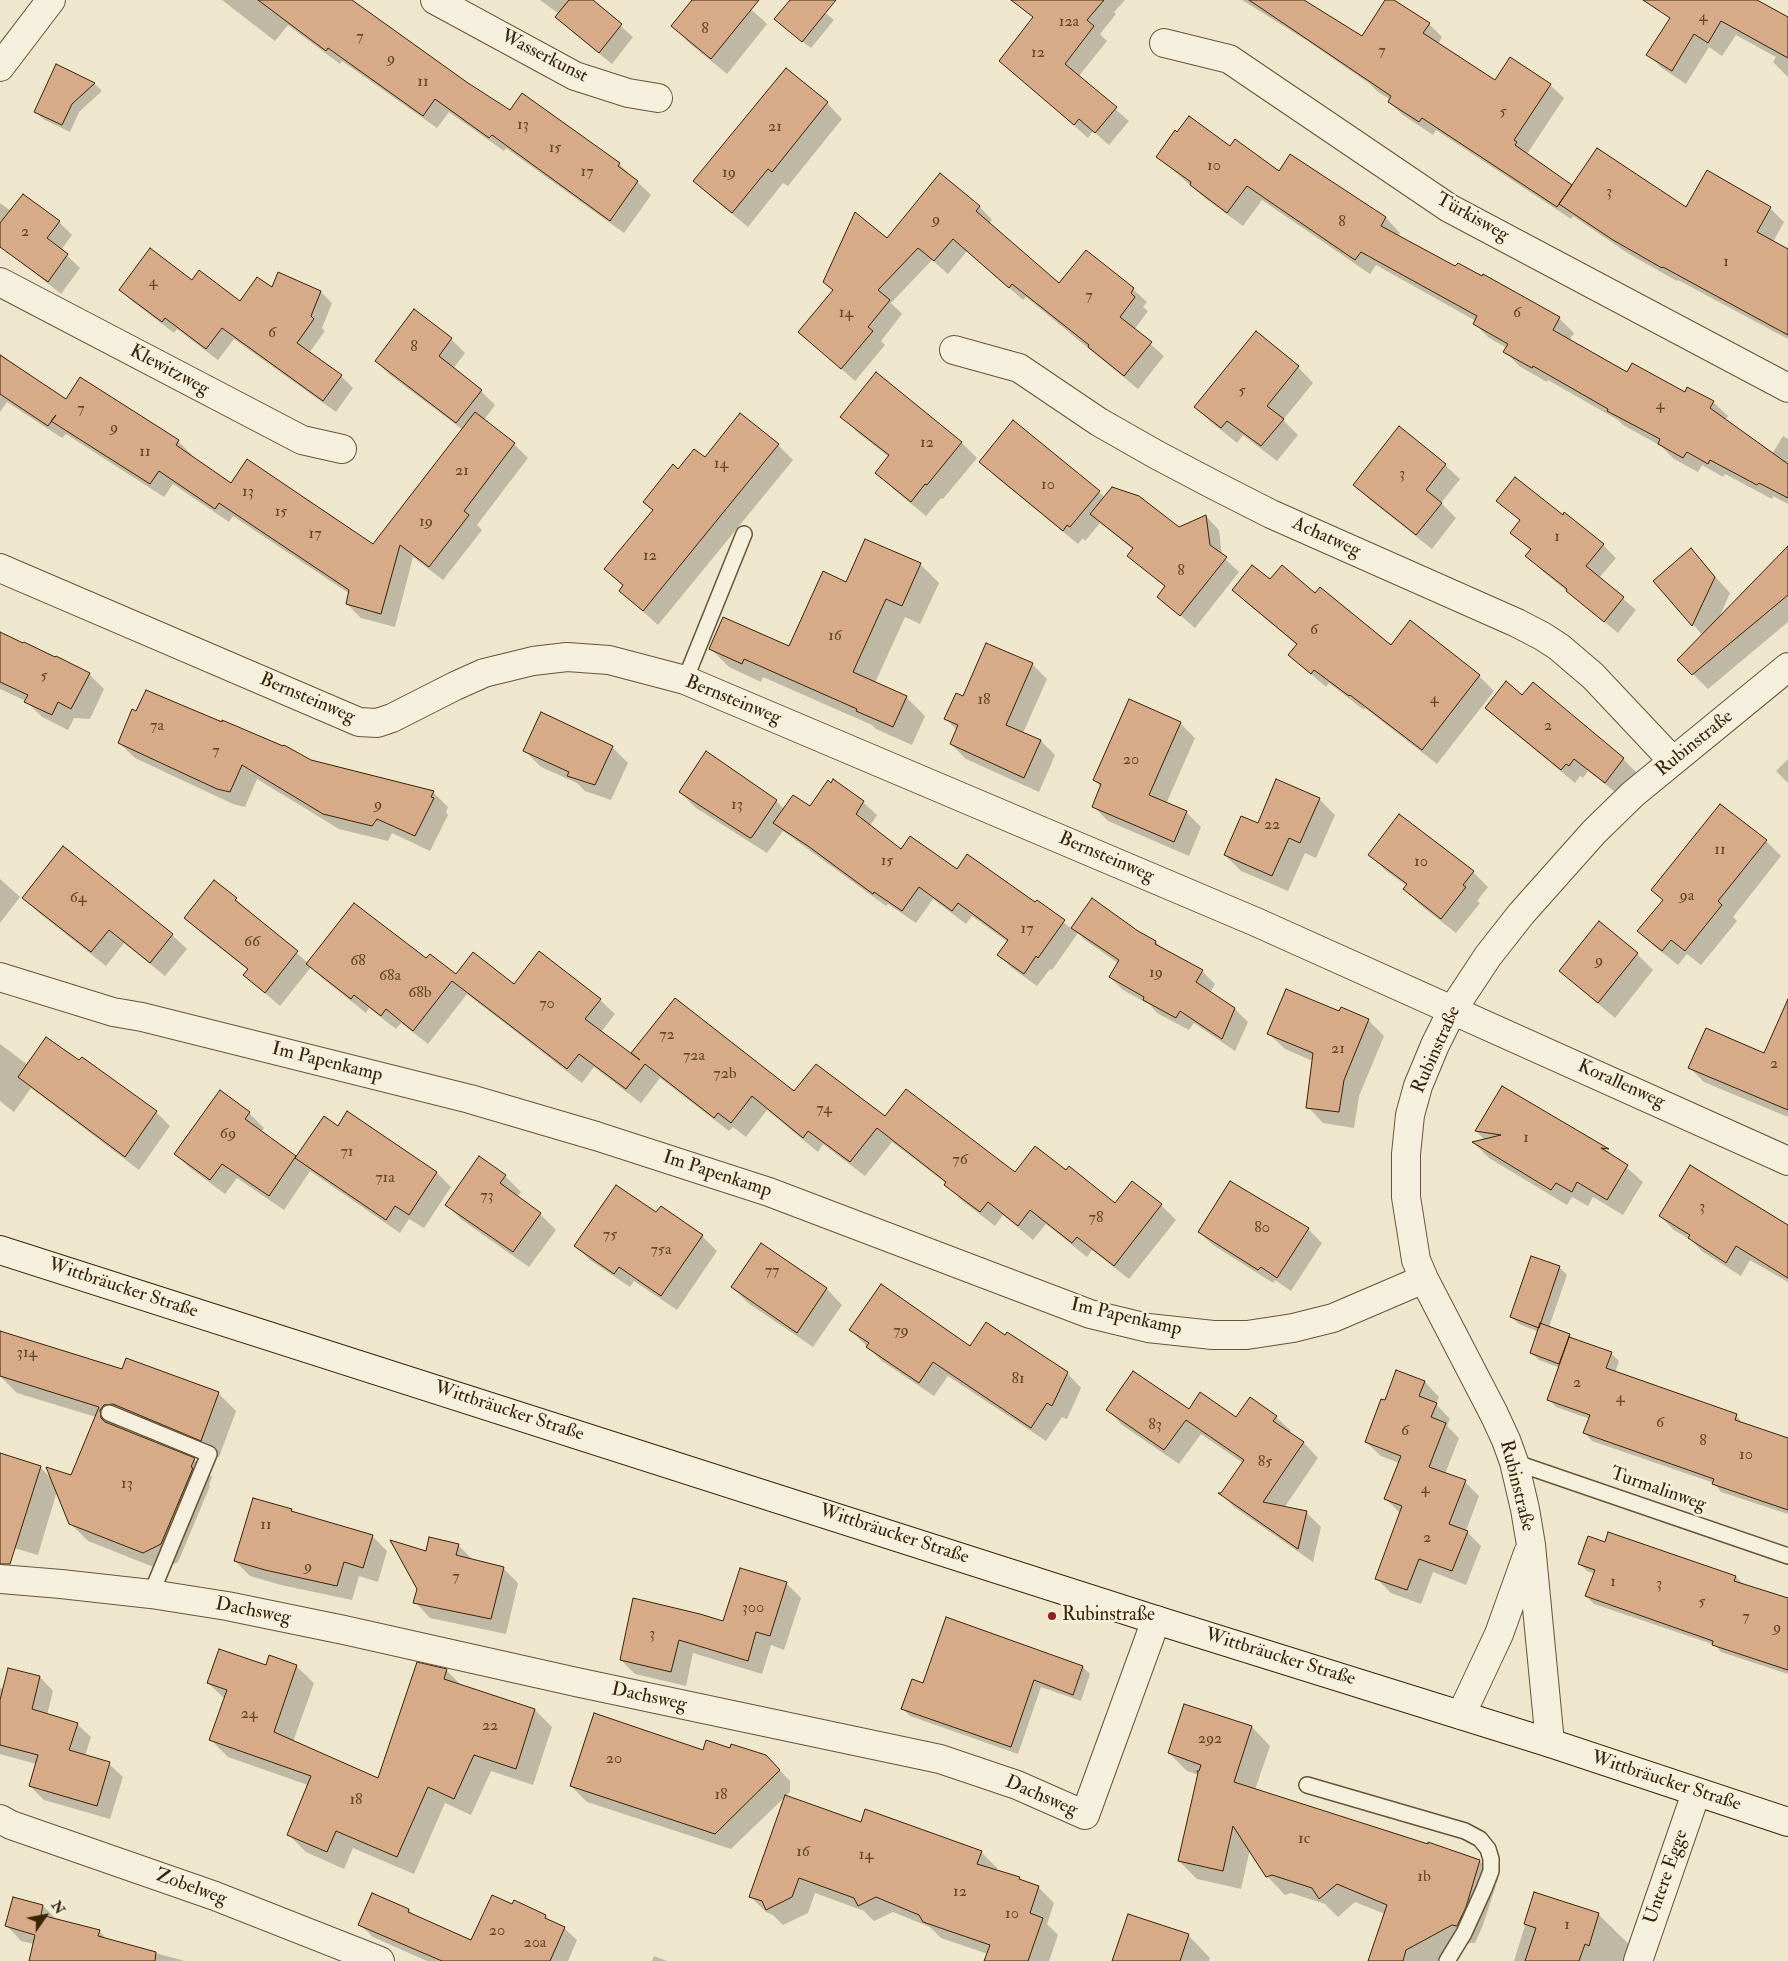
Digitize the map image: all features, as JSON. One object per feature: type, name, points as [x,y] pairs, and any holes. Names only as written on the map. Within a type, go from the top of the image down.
[{"type":"street","points":[[0,67],[51,0]]},
{"type":"street","name":"Wasserkunst","points":[[435,0],[575,76],[628,93],[658,98]]},
{"type":"street","name":"Türkisweg","points":[[1164,42],[1229,58],[1449,208],[1788,388]]},
{"type":"street","name":"Klewitzweg","points":[[0,282],[302,440],[342,449]]},
{"type":"street","name":"Achatweg","points":[[954,350],[1018,368],[1099,422],[1222,489],[1271,514],[1517,623],[1542,636],[1559,647],[1594,676],[1673,761]]},
{"type":"street","name":"Bernsteinweg","points":[[0,568],[359,722],[377,723],[392,718],[484,673],[533,661],[567,657],[609,660],[685,680],[1256,922],[1454,1010]]},
{"type":"street","name":"Rubinstraße","points":[[1550,1743],[1531,1544],[1514,1462],[1494,1414],[1416,1260],[1406,1197],[1406,1154],[1410,1116],[1418,1086],[1435,1045],[1454,1010],[1488,956],[1521,914],[1594,832],[1633,794],[1788,667]]},
{"type":"street","name":"Im Papenkamp","points":[[0,976],[113,1012],[460,1096],[596,1136],[769,1192],[1090,1314],[1148,1328],[1213,1335],[1247,1335],[1293,1328],[1334,1318],[1424,1279]]},
{"type":"street","name":"Korallenweg","points":[[1454,1010],[1788,1161]]},
{"type":"street","name":"Wittbräucker Straße","points":[[0,1250],[1156,1620],[1550,1743],[1788,1822]]},
{"type":"street","name":"Rubinstraße","points":[[1462,1715],[1499,1634],[1531,1544]]},
{"type":"street","name":"Dachsweg","points":[[0,1579],[151,1594],[227,1606],[940,1759],[1017,1785],[1085,1815],[1156,1620]]},
{"type":"street","name":"Untere Egge","points":[[1638,1961],[1696,1792]]},
{"type":"street","name":"Zobelweg","points":[[0,1819],[12,1825],[215,1896],[380,1961]]},
{"type":"lane","points":[[685,680],[744,534]]},
{"type":"lane","points":[[110,1413],[208,1454],[151,1594]]},
{"type":"lane","name":"Turmalinweg","points":[[1514,1462],[1788,1556]]},
{"type":"lane","points":[[1307,1785],[1465,1831],[1480,1839],[1488,1849],[1492,1859],[1491,1871],[1464,1933],[1447,1961]]},
{"type":"building","points":[[258,0],[352,0],[468,83],[510,110],[522,93],[620,163],[618,166],[638,181],[610,221],[492,135],[489,138],[435,99],[423,116],[328,48],[326,51]]},
{"type":"building","points":[[569,0],[593,0],[622,24],[599,53],[555,17]]},
{"type":"building","points":[[692,0],[759,0],[711,59],[671,26]]},
{"type":"building","points":[[790,0],[836,0],[802,42],[774,19]]},
{"type":"building","points":[[1011,0],[1104,0],[1087,20],[1094,26],[1065,64],[1117,107],[1095,133],[1079,119],[1074,125],[999,61],[1033,17]]},
{"type":"building","points":[[1249,0],[1304,0],[1362,36],[1385,0],[1394,0],[1430,23],[1423,33],[1495,80],[1510,57],[1551,84],[1514,140],[1517,142],[1515,145],[1572,185],[1557,207],[1422,118],[1419,122],[1388,102],[1391,96]]},
{"type":"building","points":[[1643,0],[1757,0],[1788,17],[1788,58],[1721,21],[1708,43],[1694,34],[1672,71],[1646,55],[1670,18]]},
{"type":"building","points":[[56,64],[95,83],[72,104],[62,125],[34,112]]},
{"type":"building","points":[[786,68],[828,102],[772,172],[768,169],[732,213],[693,181]]},
{"type":"building","points":[[1189,116],[1230,146],[1235,139],[1279,171],[1290,154],[1386,217],[1381,226],[1455,266],[1458,263],[1482,276],[1483,274],[1560,317],[1553,330],[1627,372],[1632,363],[1685,392],[1687,387],[1714,401],[1710,408],[1788,464],[1788,498],[1759,483],[1757,485],[1710,460],[1708,464],[1687,452],[1683,458],[1658,444],[1660,439],[1607,411],[1608,409],[1533,366],[1532,368],[1503,352],[1508,344],[1473,324],[1477,316],[1361,252],[1355,260],[1247,186],[1227,213],[1190,185],[1191,182],[1156,157],[1175,130],[1177,132]]},
{"type":"building","points":[[1597,148],[1686,207],[1707,170],[1771,207],[1757,232],[1788,249],[1788,335],[1613,240],[1559,204]]},
{"type":"building","points":[[940,173],[980,206],[976,211],[1059,283],[1086,250],[1134,288],[1131,293],[1135,297],[1120,317],[1152,342],[1124,376],[1088,347],[1089,345],[1012,284],[1009,288],[953,239],[934,261],[918,248],[878,290],[890,300],[868,327],[873,331],[841,369],[798,332],[833,290],[823,282],[855,212],[887,238]]},
{"type":"building","points":[[23,194],[60,221],[47,238],[68,254],[48,282],[0,247],[0,223]]},
{"type":"building","points":[[150,248],[192,280],[199,270],[240,301],[257,277],[272,287],[278,272],[321,291],[311,316],[314,319],[297,343],[342,375],[323,401],[222,328],[206,349],[165,318],[162,322],[119,290]]},
{"type":"building","points":[[414,309],[452,338],[439,356],[482,390],[456,423],[375,361]]},
{"type":"building","points":[[1256,331],[1299,366],[1267,406],[1284,419],[1261,446],[1227,421],[1221,428],[1194,407]]},
{"type":"building","points":[[0,355],[66,399],[80,377],[179,440],[176,445],[231,483],[247,459],[373,544],[475,412],[515,443],[464,511],[469,515],[429,567],[400,545],[381,614],[346,604],[349,590],[219,503],[215,509],[159,471],[150,484],[51,421],[48,426],[0,394]]},
{"type":"building","points":[[876,372],[962,442],[911,502],[875,473],[889,455],[840,417]]},
{"type":"building","points":[[740,413],[779,444],[643,611],[619,591],[623,585],[604,569],[653,510],[643,502],[673,464],[678,469],[694,449],[705,457]]},
{"type":"building","points":[[1013,420],[1100,491],[1070,527],[1067,525],[1063,531],[979,462]]},
{"type":"building","points":[[1399,426],[1446,464],[1426,490],[1442,503],[1416,535],[1353,485]]},
{"type":"building","points":[[1515,477],[1563,515],[1564,512],[1604,544],[1586,566],[1624,597],[1604,622],[1566,591],[1567,589],[1525,556],[1531,549],[1510,533],[1520,520],[1496,501]]},
{"type":"building","points":[[1112,487],[1139,496],[1179,527],[1206,515],[1210,545],[1227,557],[1180,616],[1157,597],[1165,586],[1127,556],[1133,548],[1090,514]]},
{"type":"building","points":[[865,539],[921,563],[902,606],[886,599],[853,672],[907,696],[893,727],[744,659],[742,664],[709,649],[723,617],[789,646],[823,571],[846,582]]},
{"type":"building","points":[[1788,546],[1788,595],[1692,675],[1677,660]]},
{"type":"building","points":[[1691,548],[1715,577],[1692,626],[1653,581]]},
{"type":"building","points":[[1252,565],[1270,579],[1282,565],[1315,593],[1320,587],[1391,645],[1410,620],[1480,675],[1422,750],[1350,695],[1314,670],[1311,674],[1288,655],[1297,644],[1232,590]]},
{"type":"building","points":[[0,632],[90,673],[71,709],[58,702],[52,715],[24,702],[28,695],[0,682]]},
{"type":"building","points":[[986,643],[1033,663],[1006,725],[1041,740],[1024,778],[950,744],[958,725],[944,719],[956,693],[963,696]]},
{"type":"building","points":[[1506,681],[1522,695],[1533,682],[1624,758],[1605,783],[1574,759],[1569,766],[1566,764],[1561,770],[1485,708]]},
{"type":"building","points":[[146,690],[222,722],[222,720],[284,745],[311,760],[434,791],[431,797],[434,798],[415,836],[377,819],[372,826],[323,814],[242,765],[230,792],[217,789],[118,743],[132,709],[136,711]]},
{"type":"building","points":[[1129,699],[1181,722],[1149,795],[1187,811],[1174,842],[1092,807],[1101,784],[1093,780]]},
{"type":"building","points":[[541,712],[613,746],[595,785],[567,776],[569,772],[523,751]]},
{"type":"building","points":[[706,751],[777,800],[752,837],[750,838],[679,792]]},
{"type":"building","points":[[833,779],[864,801],[856,814],[901,849],[910,836],[957,869],[967,854],[1035,902],[1037,900],[1065,920],[1024,974],[997,955],[1008,940],[958,903],[952,911],[919,887],[902,911],[874,892],[873,894],[808,846],[773,823],[793,795],[810,806],[828,780],[831,783]]},
{"type":"building","points":[[1276,779],[1320,798],[1300,843],[1289,838],[1272,876],[1224,855],[1241,816],[1258,823]]},
{"type":"building","points":[[1720,804],[1767,840],[1718,901],[1722,905],[1685,951],[1671,940],[1662,951],[1637,931],[1663,900],[1651,890]]},
{"type":"building","points":[[1399,814],[1474,871],[1463,885],[1466,887],[1441,919],[1403,889],[1407,884],[1368,855]]},
{"type":"building","points":[[63,846],[173,934],[150,963],[109,930],[91,952],[22,898]]},
{"type":"building","points":[[214,880],[237,898],[235,900],[298,951],[265,993],[243,975],[248,969],[184,918]]},
{"type":"building","points":[[1092,898],[1138,931],[1156,941],[1155,944],[1203,970],[1196,982],[1235,1008],[1222,1039],[1180,1011],[1176,1018],[1143,1000],[1144,997],[1109,977],[1119,960],[1071,928]]},
{"type":"building","points":[[354,903],[426,958],[430,954],[456,974],[473,952],[514,984],[539,951],[601,999],[585,1019],[640,1060],[631,1053],[675,998],[794,1091],[816,1064],[885,1116],[906,1089],[1015,1172],[1035,1146],[1066,1170],[1069,1166],[1115,1203],[1132,1181],[1162,1204],[1114,1266],[1077,1237],[1072,1243],[1030,1210],[1018,1226],[988,1202],[980,1212],[944,1185],[946,1182],[877,1128],[850,1162],[808,1131],[803,1138],[752,1096],[731,1123],[718,1113],[714,1118],[645,1064],[626,1089],[579,1054],[567,1069],[452,981],[413,1031],[386,1009],[381,1016],[354,995],[351,999],[306,964]]},
{"type":"building","points":[[1599,921],[1638,953],[1598,1003],[1559,971]]},
{"type":"building","points":[[1286,989],[1339,1011],[1341,1007],[1369,1019],[1344,1080],[1339,1112],[1306,1108],[1313,1053],[1267,1034]]},
{"type":"building","points":[[1788,999],[1788,1110],[1688,1068],[1706,1028],[1764,1053]]},
{"type":"building","points":[[46,1037],[79,1060],[82,1057],[157,1111],[125,1157],[18,1077]]},
{"type":"building","points":[[1502,1086],[1609,1149],[1601,1148],[1628,1165],[1607,1200],[1577,1182],[1572,1192],[1556,1183],[1551,1190],[1472,1142],[1501,1135],[1475,1131]]},
{"type":"building","points":[[220,1090],[250,1112],[245,1119],[296,1156],[269,1196],[222,1164],[210,1180],[174,1154]]},
{"type":"building","points":[[347,1111],[437,1172],[409,1215],[395,1206],[386,1220],[295,1158],[324,1116],[338,1126]]},
{"type":"building","points":[[479,1156],[506,1175],[500,1183],[541,1213],[513,1252],[445,1205]]},
{"type":"building","points":[[1690,1165],[1788,1225],[1788,1278],[1736,1246],[1726,1263],[1688,1238],[1690,1235],[1659,1216]]},
{"type":"building","points":[[1230,1181],[1309,1228],[1277,1278],[1261,1267],[1258,1270],[1198,1232]]},
{"type":"building","points":[[616,1185],[656,1212],[661,1206],[703,1235],[661,1296],[619,1267],[614,1274],[574,1246]]},
{"type":"building","points":[[761,1243],[827,1288],[797,1333],[731,1287]]},
{"type":"building","points":[[1531,1256],[1560,1266],[1539,1328],[1510,1317]]},
{"type":"building","points":[[881,1284],[970,1346],[986,1322],[1005,1335],[1007,1332],[1068,1372],[1052,1406],[1047,1403],[1031,1428],[933,1362],[919,1383],[866,1347],[869,1343],[849,1330]]},
{"type":"building","points":[[1540,1323],[1570,1334],[1559,1364],[1530,1353]]},
{"type":"building","points":[[0,1331],[122,1369],[126,1358],[219,1392],[201,1441],[113,1404],[104,1405],[100,1410],[101,1418],[105,1422],[195,1458],[191,1467],[193,1468],[161,1544],[143,1553],[69,1524],[46,1467],[71,1475],[99,1407],[0,1376]]},
{"type":"building","points":[[1569,1337],[1612,1352],[1606,1368],[1737,1414],[1735,1420],[1788,1438],[1788,1510],[1712,1484],[1714,1479],[1583,1433],[1590,1415],[1547,1400]]},
{"type":"building","points":[[1396,1370],[1425,1381],[1419,1396],[1437,1403],[1431,1417],[1446,1423],[1429,1467],[1466,1480],[1449,1524],[1468,1531],[1452,1571],[1419,1559],[1407,1590],[1375,1579],[1402,1506],[1384,1499],[1401,1456],[1365,1442],[1381,1399],[1385,1400]]},
{"type":"building","points":[[1133,1371],[1189,1409],[1200,1392],[1236,1417],[1250,1397],[1277,1416],[1273,1421],[1304,1442],[1263,1502],[1307,1511],[1298,1549],[1218,1493],[1221,1493],[1244,1460],[1186,1420],[1164,1450],[1106,1410]]},
{"type":"building","points":[[0,1453],[41,1466],[10,1564],[0,1564]]},
{"type":"building","points":[[253,1498],[373,1535],[363,1568],[344,1562],[337,1586],[234,1561]]},
{"type":"building","points":[[1608,1532],[1736,1576],[1734,1581],[1788,1598],[1788,1670],[1712,1645],[1713,1641],[1585,1596],[1595,1570],[1578,1564],[1588,1536],[1605,1542]]},
{"type":"building","points":[[429,1537],[459,1544],[456,1555],[504,1567],[491,1619],[413,1603],[417,1589],[390,1540],[426,1551]]},
{"type":"building","points":[[740,1568],[787,1582],[770,1636],[756,1632],[748,1661],[679,1640],[671,1672],[620,1660],[633,1598],[723,1621]]},
{"type":"building","points":[[946,1617],[1083,1666],[1073,1695],[1034,1680],[1011,1747],[901,1709],[912,1679],[923,1683]]},
{"type":"building","points":[[219,1649],[266,1665],[269,1655],[297,1665],[274,1732],[378,1778],[417,1662],[447,1669],[444,1679],[535,1709],[516,1769],[474,1755],[454,1799],[428,1787],[397,1857],[336,1831],[327,1852],[287,1835],[311,1776],[209,1740],[227,1690],[207,1683]]},
{"type":"building","points":[[8,1668],[40,1676],[32,1709],[78,1723],[69,1750],[110,1762],[97,1806],[29,1786],[38,1755],[0,1745],[0,1700]]},
{"type":"building","points":[[1184,1704],[1252,1726],[1234,1782],[1480,1860],[1466,1907],[1457,1926],[1452,1925],[1406,1950],[1403,1961],[1368,1961],[1387,1905],[1337,1884],[1319,1899],[1312,1888],[1272,1875],[1266,1877],[1233,1826],[1223,1871],[1178,1861],[1197,1771],[1199,1771],[1201,1765],[1168,1753]]},
{"type":"building","points":[[594,1713],[703,1750],[706,1740],[730,1748],[731,1744],[766,1755],[780,1770],[715,1834],[570,1786]]},
{"type":"building","points":[[785,1795],[861,1822],[865,1809],[982,1851],[977,1864],[1020,1877],[1019,1879],[1039,1886],[1030,1913],[1043,1918],[1028,1961],[984,1961],[990,1945],[923,1922],[919,1915],[876,1897],[858,1906],[854,1898],[799,1878],[792,1897],[766,1910],[762,1901],[749,1897]]},
{"type":"building","points":[[1534,1892],[1599,1913],[1589,1946],[1585,1944],[1579,1961],[1525,1961],[1536,1928],[1524,1924]]},
{"type":"building","points":[[372,1893],[409,1909],[408,1912],[471,1940],[492,1895],[512,1904],[514,1900],[546,1915],[545,1918],[565,1927],[550,1961],[442,1961],[358,1925]]},
{"type":"building","points":[[13,1897],[43,1905],[41,1915],[100,1930],[98,1936],[156,1952],[155,1961],[29,1961],[35,1935],[5,1926]]},
{"type":"building","points":[[1128,1914],[1189,1934],[1180,1961],[1112,1961]]},
{"type":"place","name":"Rubinstraße","points":[[1052,1616]]}]
